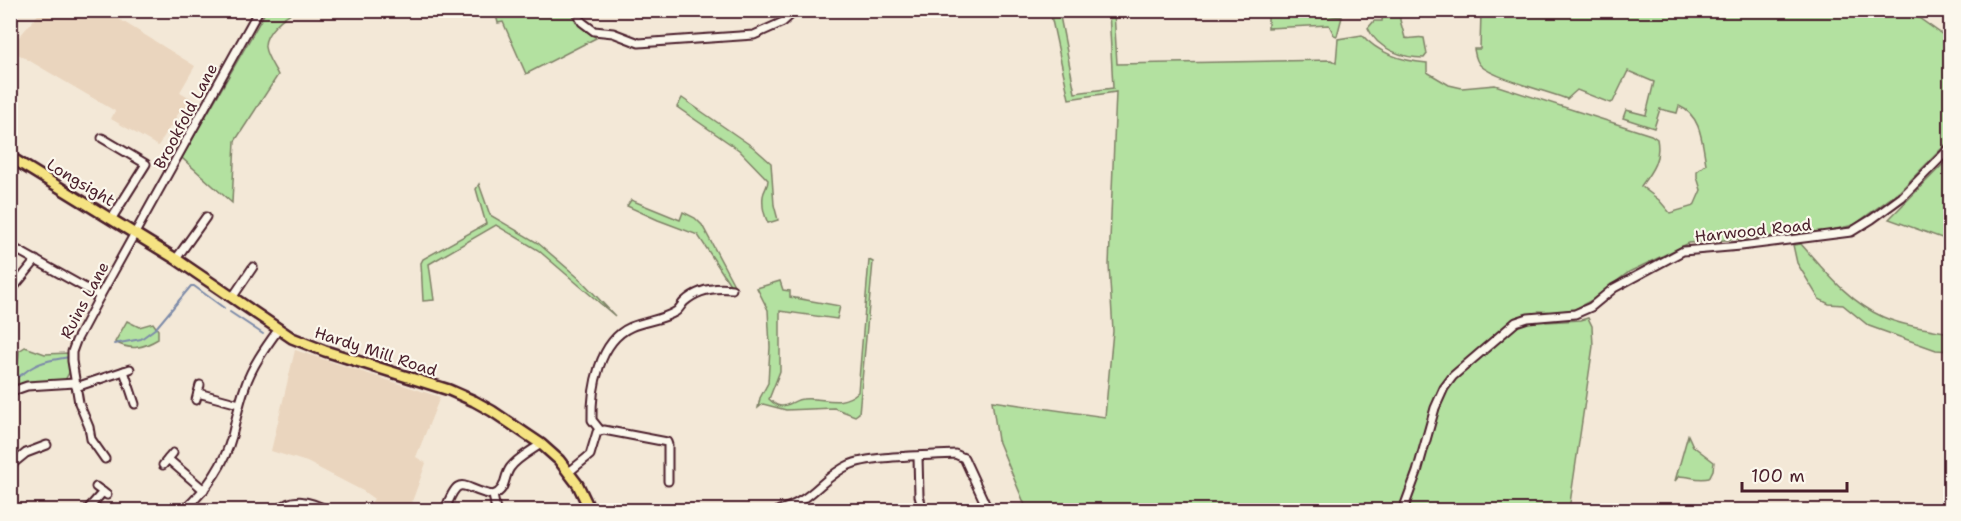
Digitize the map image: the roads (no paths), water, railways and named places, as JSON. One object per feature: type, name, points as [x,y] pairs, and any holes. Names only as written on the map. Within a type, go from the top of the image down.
[{"type":"main road","name":"Longsight","points":[[10,157],[136,234]]},
{"type":"main road","name":"Hardy Mill Road","points":[[136,234],[278,330],[306,345],[462,395],[492,411],[541,444],[559,460],[569,472],[590,510]]},
{"type":"street","name":"Brookfold Lane","points":[[136,234],[258,10]]},
{"type":"street","points":[[576,10],[582,22],[594,31],[613,33],[639,43],[754,35],[783,22],[796,10]]},
{"type":"street","points":[[102,138],[146,164],[112,218]]},
{"type":"street","name":"Harwood Road","points":[[1403,510],[1417,472],[1435,408],[1444,388],[1453,376],[1516,322],[1528,318],[1575,314],[1591,307],[1614,288],[1683,251],[1851,232],[1902,196],[1950,148]]},
{"type":"street","points":[[176,259],[206,217]]},
{"type":"street","name":"Ruins Lane","points":[[105,459],[98,446],[91,440],[75,385],[72,352],[76,340],[136,234]]},
{"type":"street","points":[[10,246],[100,296]]},
{"type":"street","points":[[10,292],[36,260]]},
{"type":"street","points":[[232,298],[253,267]]},
{"type":"street","points":[[668,481],[668,445],[666,442],[600,430],[592,420],[600,360],[610,345],[630,327],[677,312],[684,303],[698,293],[721,288],[732,289]]},
{"type":"street","points":[[184,510],[213,478],[227,452],[239,404],[251,371],[278,330]]},
{"type":"street","points":[[10,392],[27,387],[75,385],[127,370],[135,404]]},
{"type":"street","points":[[198,393],[239,404]]},
{"type":"street","points":[[569,472],[590,455],[596,434],[600,430]]},
{"type":"street","points":[[449,506],[454,489],[462,486],[493,495],[500,491],[511,467],[541,444]]},
{"type":"street","points":[[10,466],[26,453],[48,445]]},
{"type":"street","points":[[779,510],[797,508],[841,469],[853,463],[867,460],[962,455],[988,510]]},
{"type":"street","points":[[918,457],[919,496],[923,510]]},
{"type":"street","points":[[168,459],[204,489]]},
{"type":"street","points":[[87,510],[105,494],[96,487]]},
{"type":"street","points":[[493,495],[496,510]]},
{"type":"street","points":[[278,510],[287,504],[302,501],[327,510]]},
{"type":"waterway","points":[[114,344],[141,339],[156,328],[191,286],[224,308]]},
{"type":"waterway","points":[[230,312],[263,334]]},
{"type":"waterway","points":[[10,379],[40,364],[69,357]]}]
